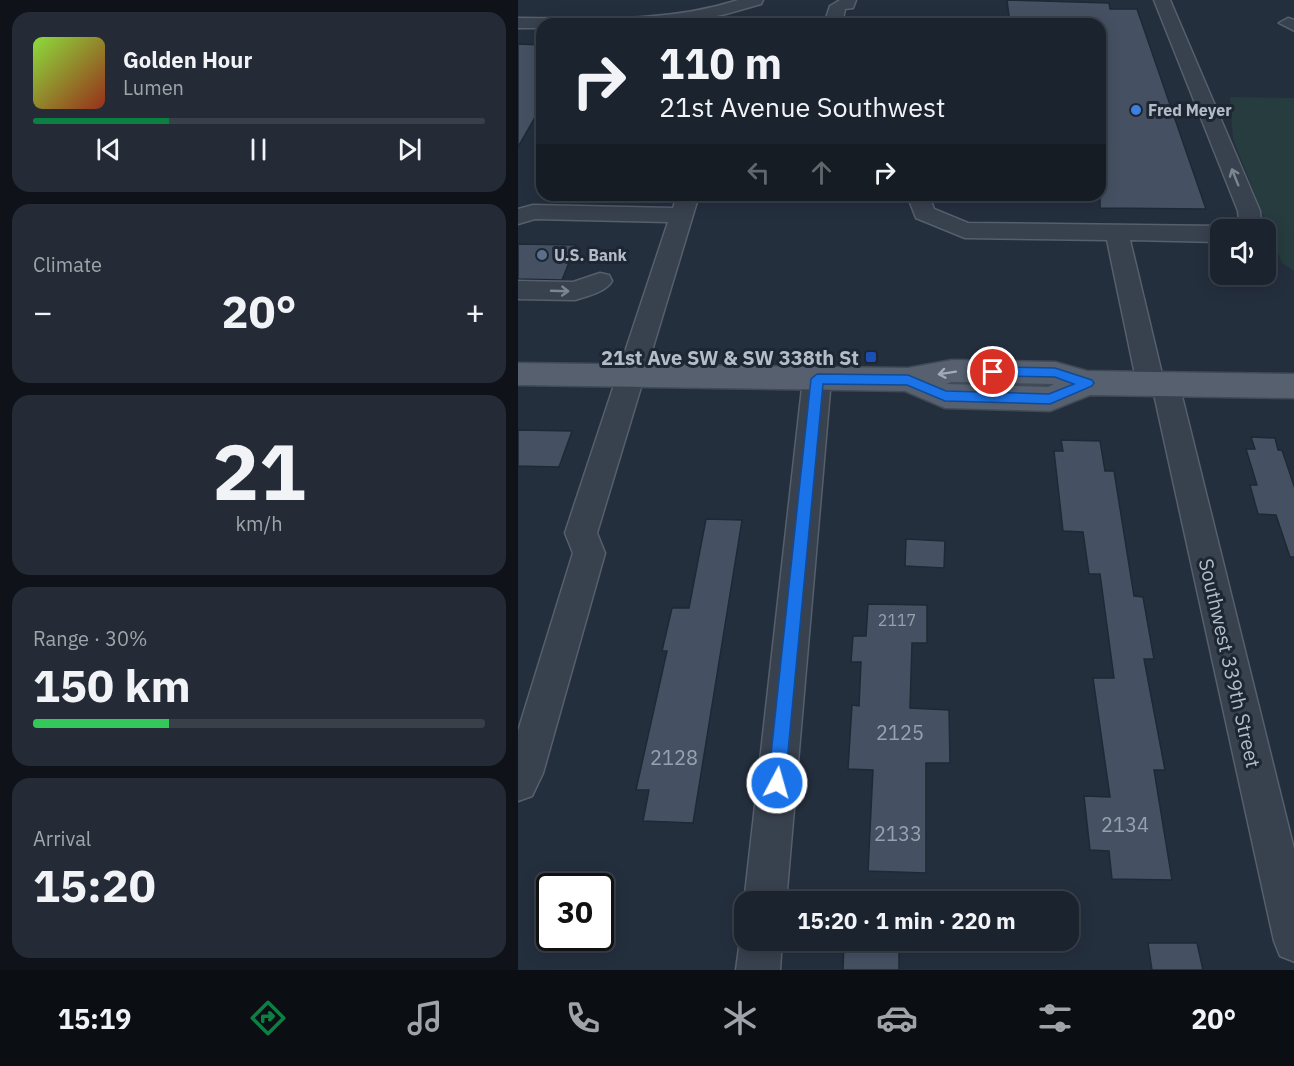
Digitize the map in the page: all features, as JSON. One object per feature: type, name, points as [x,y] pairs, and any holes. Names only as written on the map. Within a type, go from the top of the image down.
[{"type":"main road","points":[[518,374],[908,380],[952,371],[975,371],[1055,373],[1087,383],[1295,386]]},
{"type":"street","points":[[690,0],[706,18]]},
{"type":"street","points":[[713,18],[755,0]]},
{"type":"street","points":[[835,18],[838,6],[847,3],[848,0]]},
{"type":"street","points":[[1162,0],[1249,212],[1250,219]]},
{"type":"street","points":[[617,18],[623,6]]},
{"type":"street","points":[[527,15],[560,18]]},
{"type":"street","points":[[920,201],[924,213],[965,230],[1210,234]]},
{"type":"street","points":[[518,782],[524,773],[589,553],[581,533],[685,205],[531,208]]},
{"type":"street","name":"Southwest 339th Street","points":[[1118,232],[1158,384],[1295,941]]},
{"type":"street","points":[[518,290],[575,291],[584,290],[600,281]]},
{"type":"street","points":[[766,891],[817,379]]},
{"type":"street","points":[[758,970],[760,951]]},
{"type":"green space","points":[[1230,97],[1294,98],[1294,271],[1282,263],[1276,248],[1276,219],[1265,219],[1233,139]]},
{"type":"building","name":"Fred Meyer","points":[[1007,0],[1109,3],[1110,9],[1137,9],[1206,209],[1100,208],[1100,201],[1106,201],[1106,18],[1009,18]]},
{"type":"building","points":[[518,44],[536,45],[536,116],[518,147]]},
{"type":"building","points":[[518,244],[576,245],[562,280],[518,279]]},
{"type":"building","points":[[518,430],[572,431],[559,467],[518,466]]},
{"type":"building","points":[[1251,437],[1275,438],[1278,450],[1282,450],[1295,489],[1295,557],[1290,557],[1276,515],[1258,514],[1250,485],[1257,485],[1246,449],[1255,449]]},
{"type":"building","points":[[1061,440],[1100,441],[1105,471],[1114,471],[1134,596],[1143,597],[1154,659],[1144,659],[1165,770],[1154,770],[1172,880],[1112,879],[1109,851],[1090,850],[1084,796],[1110,797],[1093,678],[1114,678],[1100,574],[1089,574],[1083,532],[1063,531],[1054,451],[1063,451]]},
{"type":"building","points":[[706,519],[742,520],[693,823],[643,821],[649,790],[636,790],[667,651],[662,651],[672,608],[689,608]]},
{"type":"building","points":[[906,539],[945,541],[944,568],[905,566]]},
{"type":"building","points":[[868,604],[927,605],[927,643],[912,643],[910,708],[949,710],[950,763],[926,763],[926,873],[868,871],[873,770],[848,769],[852,705],[859,706],[861,662],[851,662],[853,636],[866,636]]},
{"type":"building","points":[[1148,943],[1197,943],[1203,970],[1152,970]]},
{"type":"building","points":[[844,951],[899,951],[899,970],[843,970]]},
{"type":"place","name":"Fred Meyer","points":[[1136,110]]},
{"type":"place","name":"U.S. Bank","points":[[542,255]]},
{"type":"place","name":"21st Ave SW & SW 338th St","points":[[871,357]]},
{"type":"route","points":[[777,783],[817,379],[908,380],[945,396],[1050,399],[1087,383],[1055,373],[993,372]]}]
